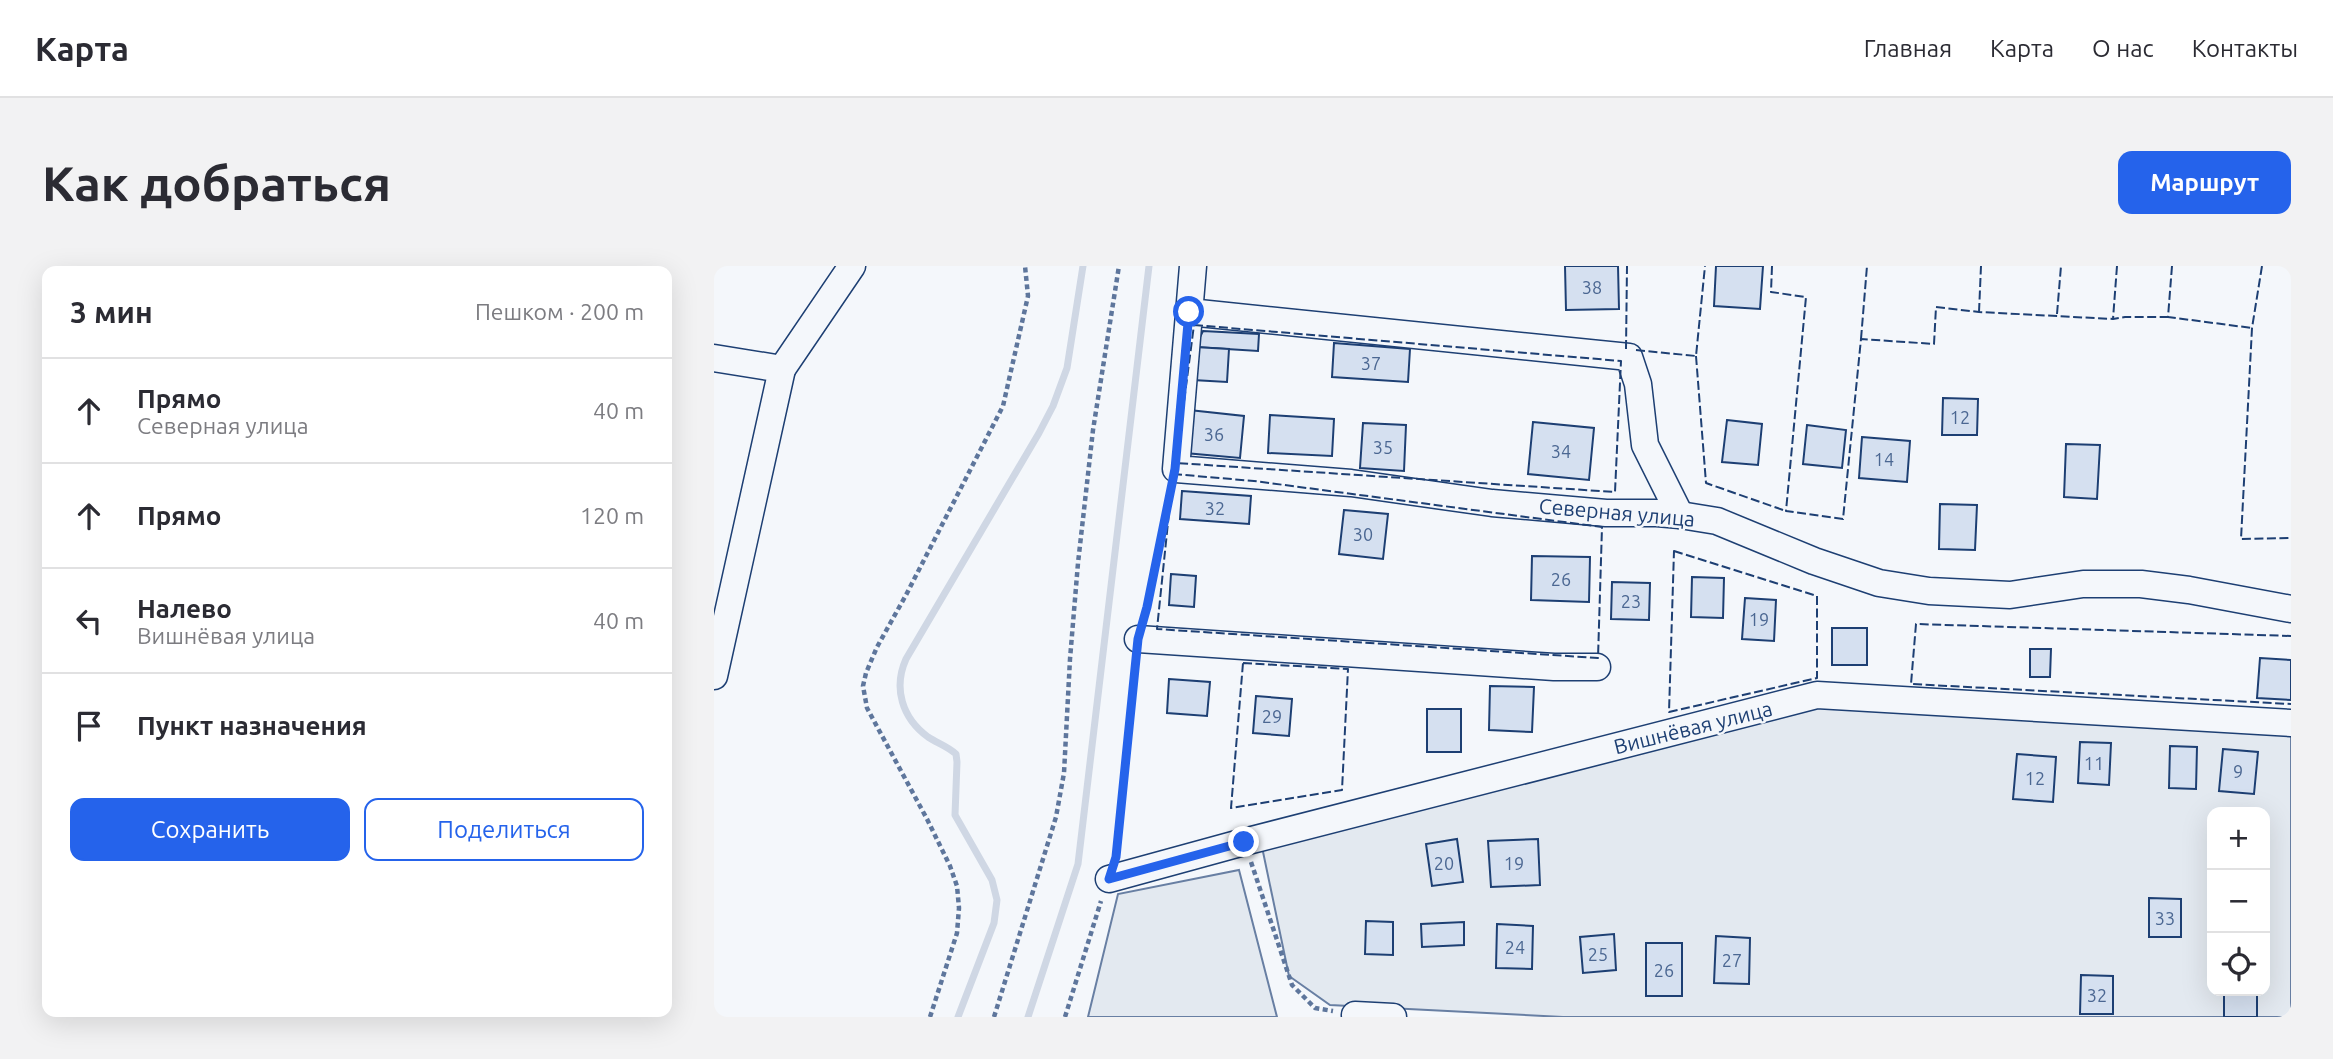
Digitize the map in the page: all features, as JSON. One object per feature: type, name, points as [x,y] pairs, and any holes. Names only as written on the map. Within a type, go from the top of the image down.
[{"type":"street","points":[[716,659],[782,369],[852,266]]},
{"type":"street","points":[[1175,469],[1193,266]]},
{"type":"street","points":[[1189,312],[1629,357],[1638,384],[1645,445],[1680,515]]},
{"type":"street","points":[[714,358],[782,369]]},
{"type":"street","name":"Северная улица","points":[[1175,469],[1351,483],[1492,503],[1606,513],[1680,515],[1717,521],[1814,561],[1879,583],[1929,591],[2010,595],[2083,584],[2141,584],[2291,609]]},
{"type":"street","points":[[1138,639],[1554,667],[1597,667]]},
{"type":"street","name":"Вишнёвая улица","points":[[1109,879],[1817,695],[2291,723]]},
{"type":"street","points":[[1355,1015],[1393,1017]]},
{"type":"path","points":[[930,1017],[957,933],[957,886],[927,819],[875,723],[864,697],[863,686],[877,647],[1003,406],[1028,296],[1025,266]]},
{"type":"path","points":[[994,1017],[1046,849],[1064,774],[1073,610],[1093,430],[1119,266]]},
{"type":"path","points":[[1065,1017],[1116,857],[1138,639],[1175,469]]},
{"type":"path","points":[[1244,842],[1292,985],[1315,1008],[1355,1015]]},
{"type":"shaded area","points":[[1821,706],[2291,734],[2291,1017],[1563,1017],[1330,1005],[1289,976],[1262,847]]},
{"type":"shaded area","points":[[1239,870],[1277,1017],[1088,1017],[1118,894]]},
{"type":"building","points":[[1565,266],[1618,266],[1619,309],[1566,310]]},
{"type":"building","points":[[1716,266],[1763,266],[1760,309],[1714,306]]},
{"type":"building","points":[[1203,331],[1259,334],[1258,351],[1195,347]]},
{"type":"building","points":[[1334,343],[1410,349],[1408,382],[1332,377]]},
{"type":"building","points":[[1195,347],[1229,349],[1227,382],[1193,380]]},
{"type":"building","points":[[1943,398],[1978,399],[1977,435],[1942,435]]},
{"type":"building","points":[[1189,410],[1244,416],[1240,458],[1185,453]]},
{"type":"building","points":[[1270,415],[1334,419],[1332,456],[1268,453]]},
{"type":"building","points":[[1727,420],[1762,424],[1758,465],[1722,462]]},
{"type":"building","points":[[1533,422],[1594,428],[1589,480],[1528,474]]},
{"type":"building","points":[[1363,423],[1406,425],[1404,471],[1360,468]]},
{"type":"building","points":[[1807,425],[1846,430],[1842,468],[1803,464]]},
{"type":"building","points":[[1862,437],[1910,441],[1907,482],[1859,478]]},
{"type":"building","points":[[2066,444],[2100,445],[2097,499],[2064,497]]},
{"type":"building","points":[[1182,491],[1251,496],[1249,524],[1180,519]]},
{"type":"building","points":[[1940,504],[1977,505],[1975,550],[1939,549]]},
{"type":"building","points":[[1344,510],[1388,514],[1383,559],[1339,554]]},
{"type":"building","points":[[1532,556],[1590,557],[1589,602],[1531,600]]},
{"type":"building","points":[[1171,574],[1196,576],[1194,607],[1169,605]]},
{"type":"building","points":[[1692,577],[1724,578],[1723,618],[1691,617]]},
{"type":"building","points":[[1612,582],[1650,583],[1649,620],[1611,619]]},
{"type":"building","points":[[1745,598],[1776,600],[1774,641],[1742,639]]},
{"type":"building","points":[[1832,628],[1867,628],[1867,665],[1832,665]]},
{"type":"building","points":[[2030,649],[2051,649],[2050,677],[2030,677]]},
{"type":"building","points":[[2260,658],[2291,660],[2291,700],[2257,698]]},
{"type":"building","points":[[1169,679],[1210,682],[1207,716],[1167,713]]},
{"type":"building","points":[[1490,686],[1534,687],[1532,732],[1489,730]]},
{"type":"building","points":[[1256,696],[1292,699],[1289,736],[1253,733]]},
{"type":"building","points":[[1427,709],[1461,709],[1461,752],[1427,752]]},
{"type":"building","points":[[2080,742],[2111,743],[2109,785],[2078,783]]},
{"type":"building","points":[[2170,746],[2197,747],[2196,789],[2169,788]]},
{"type":"building","points":[[2223,749],[2258,752],[2254,794],[2219,791]]},
{"type":"building","points":[[2017,754],[2056,757],[2053,802],[2013,799]]},
{"type":"building","points":[[1457,839],[1463,882],[1432,886],[1426,844]]},
{"type":"building","points":[[1538,839],[1540,885],[1491,887],[1488,841]]},
{"type":"building","points":[[2149,898],[2181,899],[2181,937],[2149,937]]},
{"type":"building","points":[[1366,921],[1393,922],[1393,955],[1365,954]]},
{"type":"building","points":[[1464,922],[1464,945],[1422,947],[1421,924]]},
{"type":"building","points":[[1497,924],[1533,926],[1532,969],[1496,968]]},
{"type":"building","points":[[1614,934],[1616,970],[1583,973],[1580,937]]},
{"type":"building","points":[[1716,936],[1750,938],[1749,984],[1714,983]]},
{"type":"building","points":[[1646,943],[1682,943],[1682,996],[1646,996]]},
{"type":"building","points":[[2081,975],[2113,976],[2113,1014],[2080,1014]]},
{"type":"building","points":[[2224,996],[2257,996],[2257,1017],[2224,1017]]},
{"type":"waterway","points":[[958,1017],[994,923],[997,900],[992,880],[955,815],[956,754],[928,737],[912,721],[902,702],[900,681],[906,659],[1053,406],[1067,368],[1083,266]]},
{"type":"waterway","points":[[1028,1017],[1078,864],[1149,266]]},
{"type":"fence","points":[[1626,349],[1627,266]]},
{"type":"fence","points":[[1636,350],[1696,356],[1705,266]]},
{"type":"fence","points":[[1772,266],[1771,292],[1806,297],[1786,511],[1843,519],[1861,339],[1934,344],[1936,307],[2113,319]]},
{"type":"fence","points":[[1861,339],[1867,266]]},
{"type":"fence","points":[[1979,312],[1981,266]]},
{"type":"fence","points":[[2057,314],[2061,266]]},
{"type":"fence","points":[[2117,266],[2113,319],[2168,317]]},
{"type":"fence","points":[[2172,266],[2168,317],[2252,328]]},
{"type":"fence","points":[[2262,266],[2252,328],[2241,539],[2291,538]]},
{"type":"fence","points":[[1194,325],[1621,361],[1615,492],[1176,463],[1194,325]]},
{"type":"fence","points":[[1696,356],[1706,483],[1786,511]]},
{"type":"fence","points":[[1173,474],[1254,481],[1602,527],[1598,658],[1157,629],[1173,474]]},
{"type":"fence","points":[[1674,551],[1817,596],[1817,678],[1669,712],[1674,551]]},
{"type":"fence","points":[[2291,636],[1916,624],[1911,684],[2291,704]]},
{"type":"fence","points":[[1243,663],[1348,669],[1342,790],[1231,808],[1243,663]]},
{"type":"route","points":[[1189,312],[1175,469],[1138,639],[1116,857],[1109,879],[1244,842]]}]
